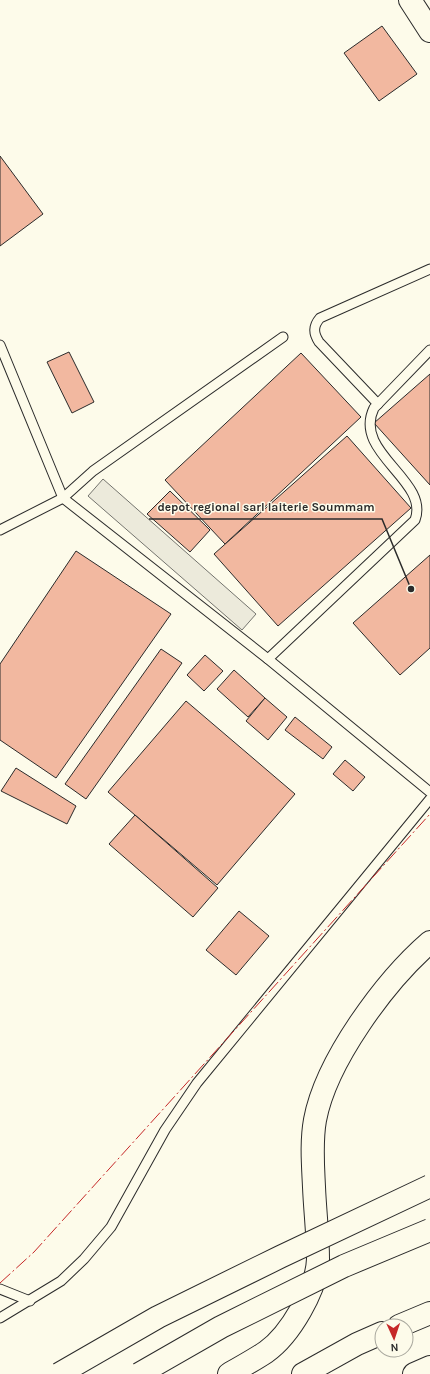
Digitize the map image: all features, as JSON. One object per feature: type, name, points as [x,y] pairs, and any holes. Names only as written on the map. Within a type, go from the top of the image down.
[{"type":"main road","points":[[410,0],[430,31]]},
{"type":"main road","points":[[230,1374],[266,1352],[283,1336],[300,1312],[312,1286],[318,1261],[312,1155],[315,1120],[327,1083],[352,1036],[382,992],[430,942]]},
{"type":"main road","points":[[59,1374],[158,1317],[430,1186]]},
{"type":"main road","points":[[139,1374],[221,1328],[344,1266],[430,1230]]},
{"type":"main road","points":[[414,1320],[430,1313]]},
{"type":"main road","points":[[303,1374],[357,1344],[374,1337]]},
{"type":"main road","points":[[414,1374],[430,1367]]},
{"type":"lane","points":[[378,404],[319,342],[314,332],[315,327],[320,318],[430,269]]},
{"type":"lane","points":[[0,530],[64,498],[93,471],[283,337]]},
{"type":"lane","points":[[0,345],[64,498],[268,659],[430,792]]},
{"type":"lane","points":[[417,483],[371,432],[371,414],[378,404],[430,350]]},
{"type":"lane","points":[[268,659],[421,515],[426,502]]},
{"type":"lane","points":[[0,1318],[30,1301],[61,1280],[84,1259],[111,1227],[165,1130],[197,1083],[430,799]]},
{"type":"lane","points":[[0,1289],[30,1301]]},
{"type":"shaded area","points":[[103,479],[256,614],[242,630],[88,496]]},
{"type":"building","points":[[382,26],[417,74],[379,101],[344,53]]},
{"type":"building","points":[[0,156],[43,214],[0,246]]},
{"type":"building","points":[[69,352],[94,402],[72,413],[47,362]]},
{"type":"building","points":[[301,353],[361,417],[225,544],[165,480]]},
{"type":"building","points":[[430,374],[430,485],[374,423]]},
{"type":"building","points":[[347,436],[411,508],[278,626],[214,554]]},
{"type":"building","points":[[170,491],[210,530],[190,552],[147,514]]},
{"type":"building","points":[[76,551],[171,614],[56,778],[0,740],[0,664]]},
{"type":"building","points":[[430,555],[430,648],[400,675],[353,623]]},
{"type":"building","points":[[161,649],[182,663],[86,799],[65,784]]},
{"type":"building","points":[[205,655],[223,671],[204,691],[187,675]]},
{"type":"building","points":[[234,670],[265,698],[248,717],[217,689]]},
{"type":"building","points":[[265,698],[287,717],[268,740],[246,721]]},
{"type":"building","points":[[186,701],[295,794],[217,885],[108,792]]},
{"type":"building","points":[[295,717],[332,747],[323,759],[285,730]]},
{"type":"building","points":[[345,760],[365,777],[353,791],[333,774]]},
{"type":"building","points":[[16,768],[76,806],[67,824],[1,791]]},
{"type":"building","points":[[135,815],[218,888],[193,917],[109,844]]},
{"type":"building","points":[[239,911],[269,936],[236,975],[206,950]]},
{"type":"power","points":[[0,1283],[34,1252],[430,814]]},
{"type":"place","name":"depot regional sarl laiterie Soummam","points":[[411,589]]}]
